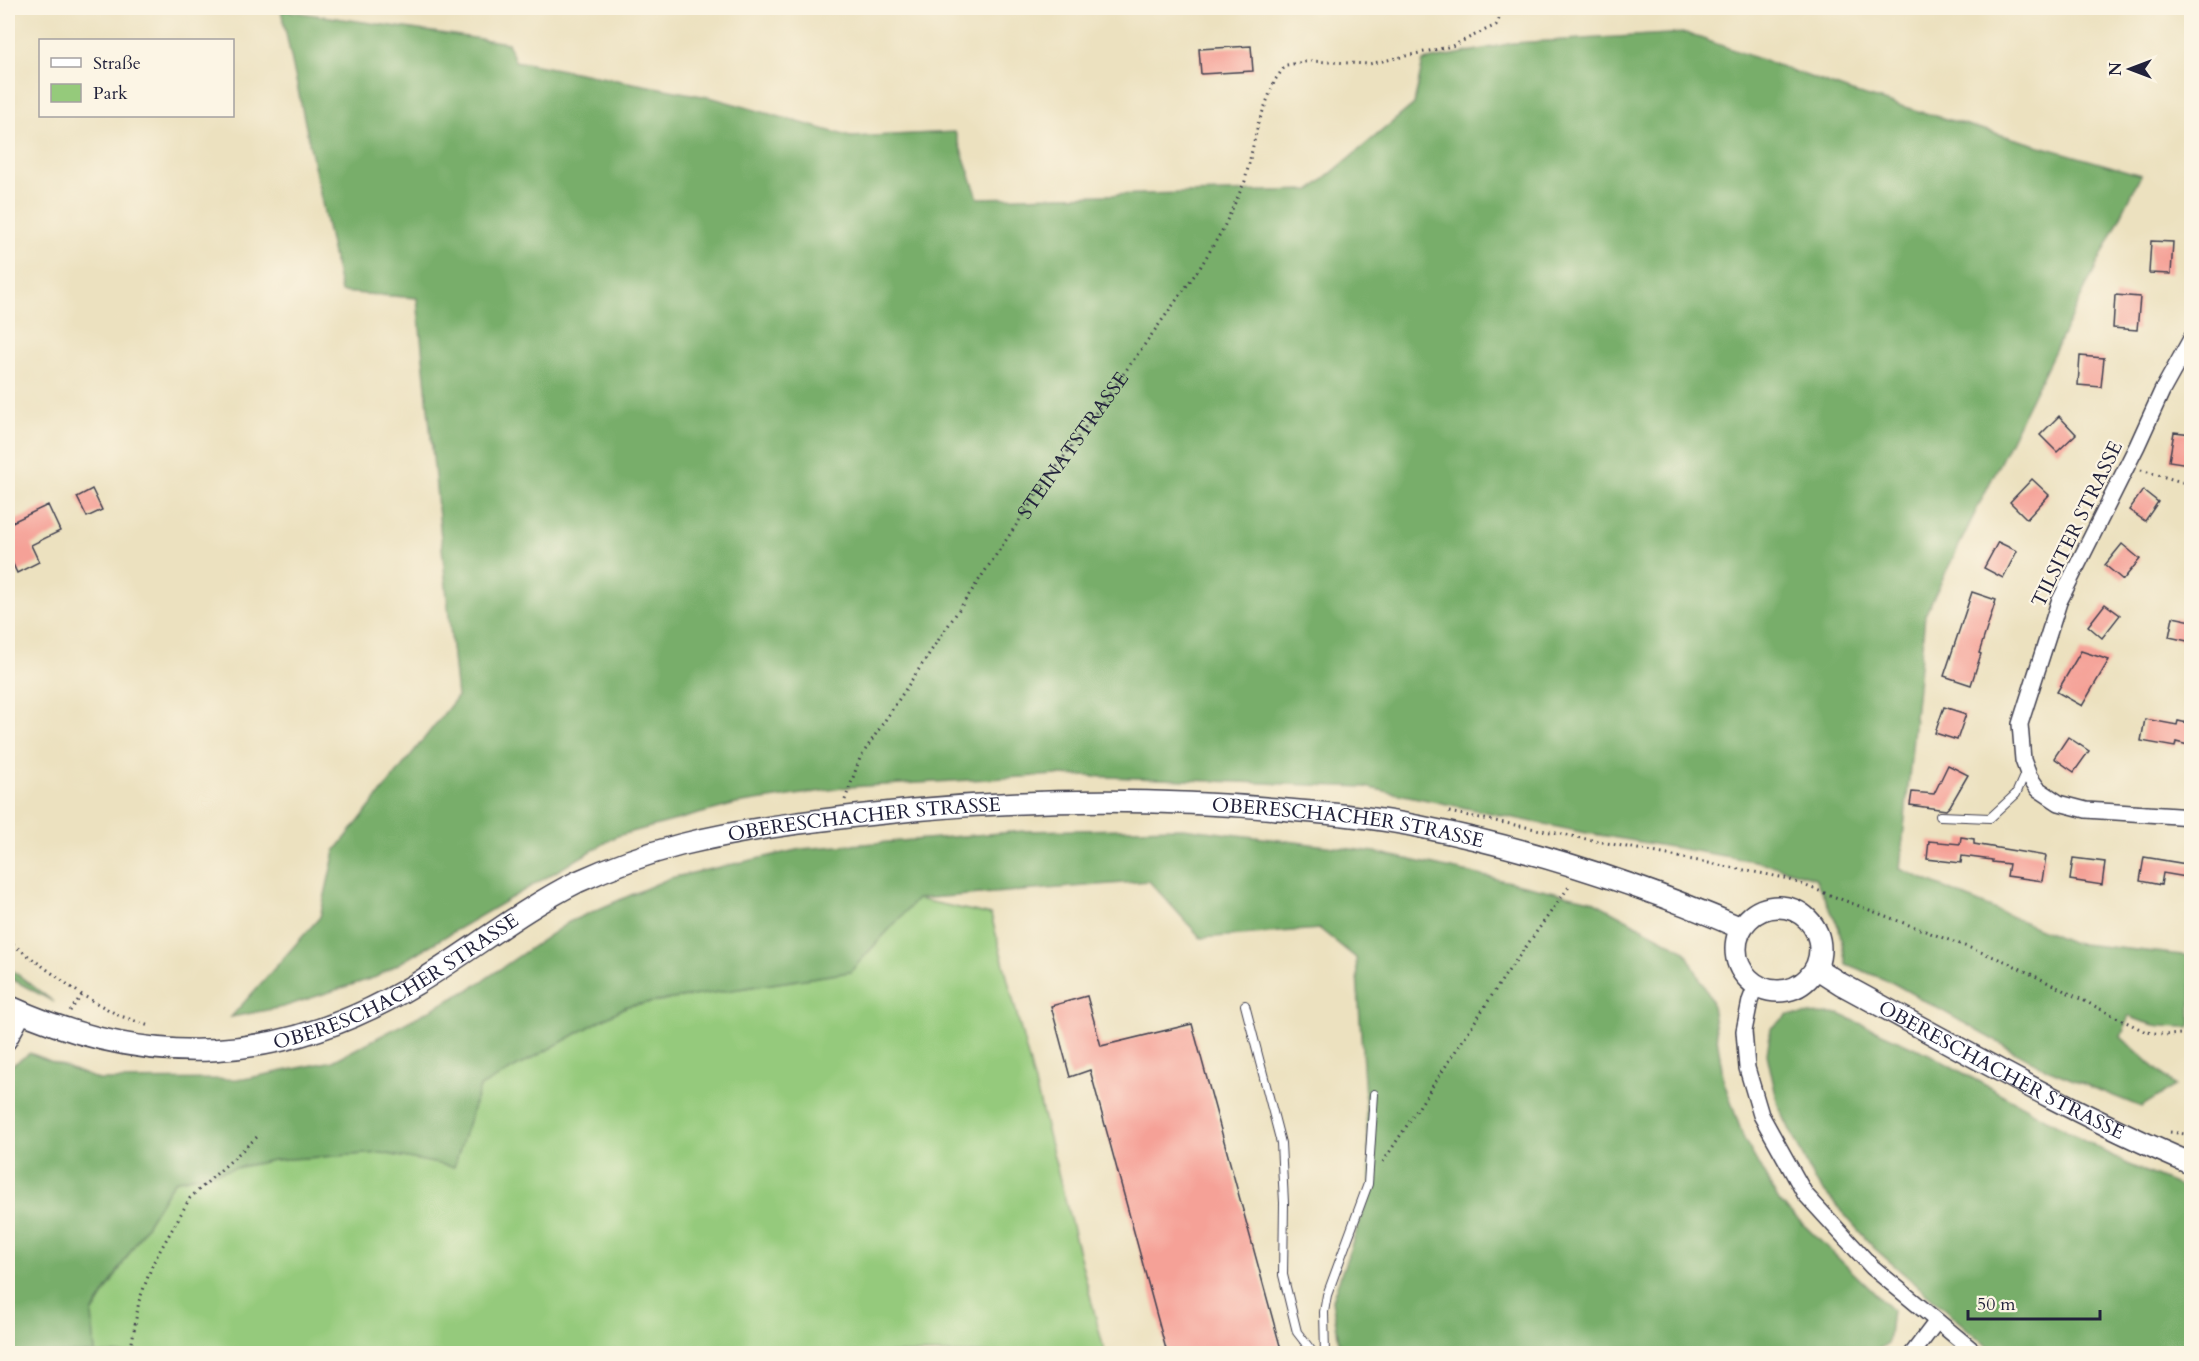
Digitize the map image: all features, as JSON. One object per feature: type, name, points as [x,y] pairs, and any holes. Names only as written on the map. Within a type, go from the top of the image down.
[{"type":"main road","name":"OBERESCHACHER STRASSE","points":[[16,1010],[105,1041],[146,1048],[194,1050],[237,1048],[280,1042],[321,1030],[368,1010],[413,986],[574,884],[622,863],[677,846],[845,808],[1136,800],[1226,804],[1328,813],[1467,836],[1583,868],[1742,928]]},
{"type":"main road","points":[[1788,908],[1798,912],[1814,926],[1820,947],[1816,968],[1800,985],[1790,990],[1778,992],[1766,990],[1747,978],[1737,960],[1737,938],[1742,928],[1756,913],[1766,909],[1788,908]]},
{"type":"main road","name":"OBERESCHACHER STRASSE","points":[[1816,968],[1841,984],[2050,1097],[2132,1138],[2192,1164]]},
{"type":"street","name":"TILSITER STRASSE","points":[[2192,337],[2059,602],[2020,724],[2026,770],[2038,789],[2059,803],[2086,810],[2192,817]]},
{"type":"street","points":[[1755,985],[1744,1031],[1747,1068],[1761,1115],[1805,1194],[1872,1267],[1977,1353]]},
{"type":"street","points":[[8,1042],[16,1010]]},
{"type":"street","points":[[1912,1353],[1937,1321]]},
{"type":"lane","points":[[1940,816],[1990,818],[2016,794],[2026,770]]},
{"type":"lane","points":[[1245,1005],[1281,1143],[1284,1203],[1283,1275],[1297,1332],[1314,1353]]},
{"type":"lane","points":[[1325,1353],[1324,1312],[1327,1295],[1368,1184],[1374,1094]]},
{"type":"path","name":"STEINATSTRASSE","points":[[845,808],[860,758],[1040,490],[1223,230],[1245,182],[1258,124],[1275,80],[1286,65],[1310,61],[1369,63],[1452,46],[1496,25],[1503,8]]},
{"type":"path","points":[[2126,465],[2192,485]]},
{"type":"path","points":[[845,808],[856,798]]},
{"type":"path","points":[[1442,810],[1785,878],[2007,963],[2146,1032],[2169,1035],[2192,1033]]},
{"type":"path","points":[[1368,1184],[1504,977],[1583,868]]},
{"type":"path","points":[[8,941],[82,995],[118,1015],[151,1027]]},
{"type":"path","points":[[130,1353],[139,1301],[153,1263],[190,1198],[258,1136]]},
{"type":"green space","points":[[281,10],[508,43],[515,61],[713,98],[851,137],[955,132],[978,198],[1311,190],[1414,104],[1423,61],[1513,43],[1686,33],[1852,92],[2141,175],[1925,615],[1900,869],[2073,943],[2191,956],[2191,1024],[2189,1027],[2158,1026],[2129,1016],[2121,1037],[2175,1086],[2141,1107],[2044,1068],[1893,983],[1846,964],[1839,928],[1815,878],[1760,862],[1581,832],[1365,787],[1057,775],[849,787],[736,804],[617,836],[376,977],[283,1007],[231,1017],[320,917],[335,851],[457,697],[417,298],[341,292]]},
{"type":"green space","points":[[1182,828],[1375,852],[1591,900],[1685,951],[1711,999],[1724,1082],[1744,1139],[1779,1201],[1892,1310],[1888,1343],[1873,1353],[1349,1353],[1339,1342],[1332,1300],[1371,1190],[1356,958],[1320,929],[1201,938],[1149,881],[917,899],[850,972],[627,1006],[480,1087],[454,1167],[382,1153],[273,1160],[174,1181],[92,1313],[95,1353],[8,1354],[8,1068],[30,1053],[99,1080],[244,1079],[333,1061],[472,988],[569,922],[670,878],[801,849],[1025,831]]},
{"type":"green space","points":[[917,899],[991,915],[1105,1353],[95,1354],[92,1314],[174,1181],[273,1160],[382,1153],[454,1167],[480,1087],[627,1006],[850,972]]},
{"type":"green space","points":[[8,967],[54,1002],[8,977]]},
{"type":"green space","points":[[1839,1014],[1929,1054],[2129,1165],[2191,1191],[2191,1353],[1995,1353],[1873,1247],[1814,1180],[1778,1105],[1767,1054],[1771,1028],[1788,1015]]},
{"type":"building","points":[[1251,46],[1253,71],[1201,74],[1199,49]]},
{"type":"building","points":[[2151,241],[2173,242],[2171,274],[2149,273]]},
{"type":"building","points":[[2115,295],[2140,297],[2137,330],[2113,328]]},
{"type":"building","points":[[2080,356],[2104,358],[2101,387],[2078,385]]},
{"type":"building","points":[[2059,416],[2076,434],[2057,452],[2040,435]]},
{"type":"building","points":[[2174,432],[2192,434],[2188,464],[2169,461]]},
{"type":"building","points":[[2032,479],[2049,495],[2027,519],[2010,502]]},
{"type":"building","points":[[92,489],[102,510],[87,517],[77,497]]},
{"type":"building","points":[[2143,490],[2158,502],[2145,521],[2129,510]]},
{"type":"building","points":[[48,505],[60,531],[31,545],[39,562],[17,573],[8,553],[8,524]]},
{"type":"building","points":[[1998,542],[2017,551],[2003,578],[1984,568]]},
{"type":"building","points":[[2122,544],[2140,559],[2123,580],[2105,565]]},
{"type":"building","points":[[1972,592],[1996,600],[1971,685],[1944,676]]},
{"type":"building","points":[[2105,604],[2120,615],[2102,638],[2088,626]]},
{"type":"building","points":[[2173,617],[2192,621],[2192,642],[2169,637]]},
{"type":"building","points":[[2081,651],[2109,660],[2082,706],[2057,692]]},
{"type":"building","points":[[1944,707],[1966,714],[1957,740],[1935,733]]},
{"type":"building","points":[[2145,719],[2177,725],[2178,721],[2192,724],[2192,746],[2176,742],[2175,747],[2141,741]]},
{"type":"building","points":[[2068,737],[2089,751],[2074,772],[2054,758]]},
{"type":"building","points":[[1948,765],[1968,775],[1950,806],[1946,810],[1910,805],[1912,792],[1934,794]]},
{"type":"building","points":[[1961,837],[1974,839],[1974,844],[2046,856],[2042,881],[2007,876],[2009,864],[1992,862],[1992,860],[1962,856],[1961,863],[1927,859],[1929,841],[1960,844]]},
{"type":"building","points":[[2144,857],[2192,865],[2192,878],[2163,873],[2161,885],[2140,881]]},
{"type":"building","points":[[2073,858],[2105,862],[2102,885],[2070,880]]},
{"type":"building","points":[[1087,996],[1101,1046],[1192,1024],[1282,1353],[1167,1353],[1090,1070],[1070,1077],[1051,1006]]}]
